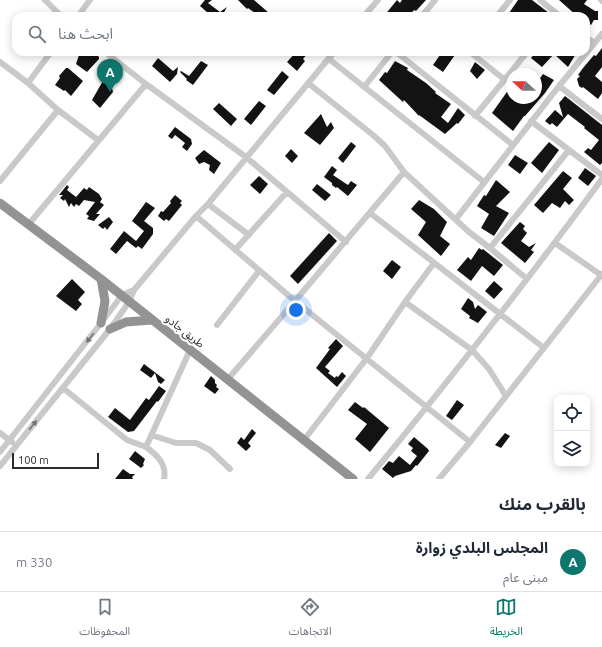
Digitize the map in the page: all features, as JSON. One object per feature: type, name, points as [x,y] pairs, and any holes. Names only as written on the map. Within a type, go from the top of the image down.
[{"type":"highway","name":"طريق جادو","points":[[0,204],[101,279],[353,479]]},
{"type":"highway","points":[[101,279],[105,301],[101,324]]},
{"type":"highway","points":[[110,329],[126,322],[151,320]]},
{"type":"street","points":[[45,0],[57,12]]},
{"type":"street","points":[[81,12],[90,0]]},
{"type":"street","points":[[368,12],[378,0]]},
{"type":"street","points":[[426,12],[435,0]]},
{"type":"street","points":[[500,12],[510,0]]},
{"type":"street","points":[[540,0],[554,12]]},
{"type":"street","points":[[590,48],[602,34]]},
{"type":"street","points":[[590,40],[594,43]]},
{"type":"street","points":[[28,83],[48,56]]},
{"type":"street","points":[[110,56],[246,157],[346,242]]},
{"type":"street","points":[[0,466],[110,329],[130,302],[134,290],[196,216],[208,204],[331,56]]},
{"type":"street","points":[[364,87],[389,56]]},
{"type":"street","points":[[401,56],[513,145]]},
{"type":"street","points":[[475,56],[505,80]]},
{"type":"street","points":[[476,116],[524,56]]},
{"type":"street","points":[[456,219],[531,121],[584,56]]},
{"type":"street","points":[[328,59],[484,182]]},
{"type":"street","points":[[0,62],[28,83],[58,110],[98,140]]},
{"type":"street","points":[[308,83],[373,135],[385,146],[404,172],[477,239],[527,279]]},
{"type":"street","points":[[28,225],[146,84]]},
{"type":"street","points":[[560,86],[600,117],[602,110]]},
{"type":"street","points":[[0,181],[58,110]]},
{"type":"street","points":[[531,121],[602,175]]},
{"type":"street","points":[[490,248],[569,150]]},
{"type":"street","points":[[228,380],[296,302],[404,172]]},
{"type":"street","points":[[368,479],[427,408],[555,243],[602,179]]},
{"type":"street","points":[[236,250],[287,192]]},
{"type":"street","points":[[208,204],[249,235]]},
{"type":"street","points":[[370,213],[544,348]]},
{"type":"street","points":[[196,216],[296,302],[470,442]]},
{"type":"street","points":[[439,479],[470,442],[601,275],[555,243]]},
{"type":"street","points":[[304,440],[367,358],[405,302],[434,263]]},
{"type":"street","points":[[217,325],[259,271]]},
{"type":"street","points":[[0,452],[122,296],[134,290]]},
{"type":"street","points":[[405,302],[472,350],[489,370],[506,396]]},
{"type":"street","points":[[146,447],[190,350]]},
{"type":"street","points":[[63,388],[127,440],[146,447],[159,457],[164,466],[164,479]]},
{"type":"street","points":[[0,433],[17,445]]},
{"type":"street","points":[[151,435],[176,443],[196,442],[210,450],[230,469]]},
{"type":"building","points":[[205,0],[212,0],[208,3],[220,12],[207,12],[200,6]]},
{"type":"building","points":[[238,0],[254,0],[268,12],[254,12],[248,8],[247,9]]},
{"type":"building","points":[[397,0],[400,3],[402,0],[426,0],[416,11],[387,12]]},
{"type":"building","points":[[518,0],[532,0],[548,12],[510,12]]},
{"type":"building","points":[[559,0],[587,0],[584,4],[595,11],[598,11],[598,20],[594,20],[591,25],[590,12],[572,12]]},
{"type":"building","points":[[227,7],[224,12],[220,12]]},
{"type":"building","points":[[602,48],[602,67],[595,76],[602,82],[602,93],[598,99],[583,87],[582,88],[579,86],[577,79],[583,68]]},
{"type":"building","points":[[79,56],[99,57],[99,59],[87,72],[76,64]]},
{"type":"building","points":[[292,56],[306,56],[303,59],[305,61],[297,71],[287,62]]},
{"type":"building","points":[[439,56],[454,56],[443,72],[433,65]]},
{"type":"building","points":[[533,56],[552,56],[542,67],[531,58]]},
{"type":"building","points":[[556,56],[575,56],[568,67]]},
{"type":"building","points":[[158,58],[173,71],[178,67],[177,74],[170,82],[152,66]]},
{"type":"building","points":[[201,61],[208,65],[193,85],[186,80],[187,79],[180,72],[181,71],[189,76]]},
{"type":"building","points":[[395,61],[408,68],[407,70],[426,83],[436,92],[435,93],[451,104],[441,117],[448,123],[458,108],[465,115],[458,124],[457,123],[445,134],[419,116],[404,100],[403,102],[379,80],[385,72],[387,73]]},
{"type":"building","points":[[475,62],[485,70],[477,79],[470,71]]},
{"type":"building","points":[[102,65],[109,72],[112,67],[121,74],[112,88],[113,92],[100,108],[92,100],[104,79],[98,73]]},
{"type":"building","points":[[66,68],[68,68],[83,81],[71,96],[65,90],[64,91],[55,85],[60,78],[59,76]]},
{"type":"building","points":[[282,71],[289,77],[274,95],[267,90]]},
{"type":"building","points":[[543,74],[554,80],[542,96]]},
{"type":"building","points":[[506,93],[506,104],[535,104],[513,131],[492,113]]},
{"type":"building","points":[[565,96],[602,125],[602,163],[600,165],[584,152],[588,148],[591,150],[599,140],[584,128],[585,127],[568,114],[557,127],[552,123],[550,125],[545,121],[555,110],[563,117],[559,103]]},
{"type":"building","points":[[259,101],[266,106],[251,125],[244,119]]},
{"type":"building","points":[[219,103],[237,119],[231,126],[213,109]]},
{"type":"building","points":[[321,114],[327,127],[331,122],[334,128],[320,145],[304,133]]},
{"type":"building","points":[[175,127],[191,139],[192,144],[187,151],[182,147],[185,143],[175,135],[172,139],[168,136]]},
{"type":"building","points":[[351,142],[356,146],[343,163],[338,158]]},
{"type":"building","points":[[549,142],[559,150],[542,173],[531,163]]},
{"type":"building","points":[[291,149],[298,156],[292,163],[285,156]]},
{"type":"building","points":[[204,150],[221,163],[214,174],[209,170],[210,165],[204,162],[199,164],[195,158]]},
{"type":"building","points":[[515,155],[528,163],[520,174],[508,165]]},
{"type":"building","points":[[332,166],[337,170],[333,175],[348,185],[351,181],[357,185],[348,196],[332,185],[332,183],[324,177]]},
{"type":"building","points":[[585,168],[596,176],[588,186],[578,178]]},
{"type":"building","points":[[563,171],[572,178],[563,189],[574,200],[569,205],[565,201],[560,208],[552,203],[543,213],[534,205]]},
{"type":"building","points":[[259,176],[268,184],[260,194],[250,185]]},
{"type":"building","points":[[496,180],[510,192],[496,206],[509,213],[494,236],[481,228],[489,214],[477,206],[484,195],[486,196]]},
{"type":"building","points":[[317,184],[331,195],[325,201],[312,190]]},
{"type":"building","points":[[67,185],[69,187],[67,190],[76,197],[84,188],[87,190],[89,187],[99,194],[102,199],[100,202],[104,205],[96,214],[100,214],[94,221],[87,219],[89,216],[86,214],[95,202],[84,200],[79,206],[76,204],[74,207],[71,203],[69,207],[65,199],[64,201],[60,198],[63,195],[59,195]]},
{"type":"building","points":[[175,195],[182,201],[180,203],[182,205],[169,221],[166,219],[164,221],[158,216],[161,211],[163,212],[171,203],[170,201]]},
{"type":"building","points":[[419,200],[434,209],[447,222],[440,236],[450,244],[441,256],[418,235],[426,222],[411,209]]},
{"type":"building","points":[[146,202],[155,208],[144,221],[153,228],[153,234],[142,249],[138,246],[136,248],[127,241],[116,254],[110,249],[124,231],[136,241],[144,231],[132,221]]},
{"type":"building","points":[[109,217],[113,222],[107,230],[105,227],[103,229],[98,225]]},
{"type":"building","points":[[520,222],[525,226],[523,229],[527,233],[521,241],[529,247],[536,243],[531,250],[534,252],[525,263],[501,243]]},
{"type":"building","points":[[329,233],[337,241],[298,284],[290,276]]},
{"type":"building","points":[[479,248],[482,250],[483,249],[503,265],[494,276],[482,266],[471,281],[457,270],[468,257],[471,260]]},
{"type":"building","points":[[392,260],[401,267],[392,279],[383,271]]},
{"type":"building","points":[[72,279],[85,292],[78,300],[82,304],[76,311],[56,296]]},
{"type":"building","points":[[494,281],[503,289],[494,299],[485,291]]},
{"type":"building","points":[[468,298],[473,302],[475,309],[478,305],[487,312],[478,323],[469,318],[470,316],[461,309]]},
{"type":"building","points":[[336,339],[343,346],[325,367],[330,371],[328,373],[335,378],[342,372],[346,376],[337,387],[316,368],[330,349],[328,348]]},
{"type":"building","points":[[144,364],[165,380],[161,384],[158,382],[155,373],[151,378],[140,370]]},
{"type":"building","points":[[211,376],[215,380],[217,385],[216,387],[219,389],[215,394],[204,386]]},
{"type":"building","points":[[159,386],[166,391],[134,431],[128,432],[108,417],[115,408],[130,420],[146,398],[149,400]]},
{"type":"building","points":[[457,400],[464,405],[452,420],[446,416]]},
{"type":"building","points":[[355,402],[363,408],[364,407],[389,428],[370,452],[355,439],[367,424],[348,410]]},
{"type":"building","points":[[252,429],[256,433],[248,443],[251,446],[246,451],[237,443],[241,437],[244,440]]},
{"type":"building","points":[[505,433],[510,436],[501,448],[495,445]]},
{"type":"building","points":[[414,437],[429,451],[411,471],[393,478],[382,469],[389,461],[393,463],[399,456],[410,465],[417,456],[411,451],[413,448],[408,444]]},
{"type":"building","points":[[135,451],[145,459],[144,465],[141,468],[129,459]]},
{"type":"building","points":[[123,469],[130,474],[135,474],[132,477],[133,479],[115,479]]},
{"type":"place","name":"المجلس البلدي زوارة","points":[[110,92]]}]
